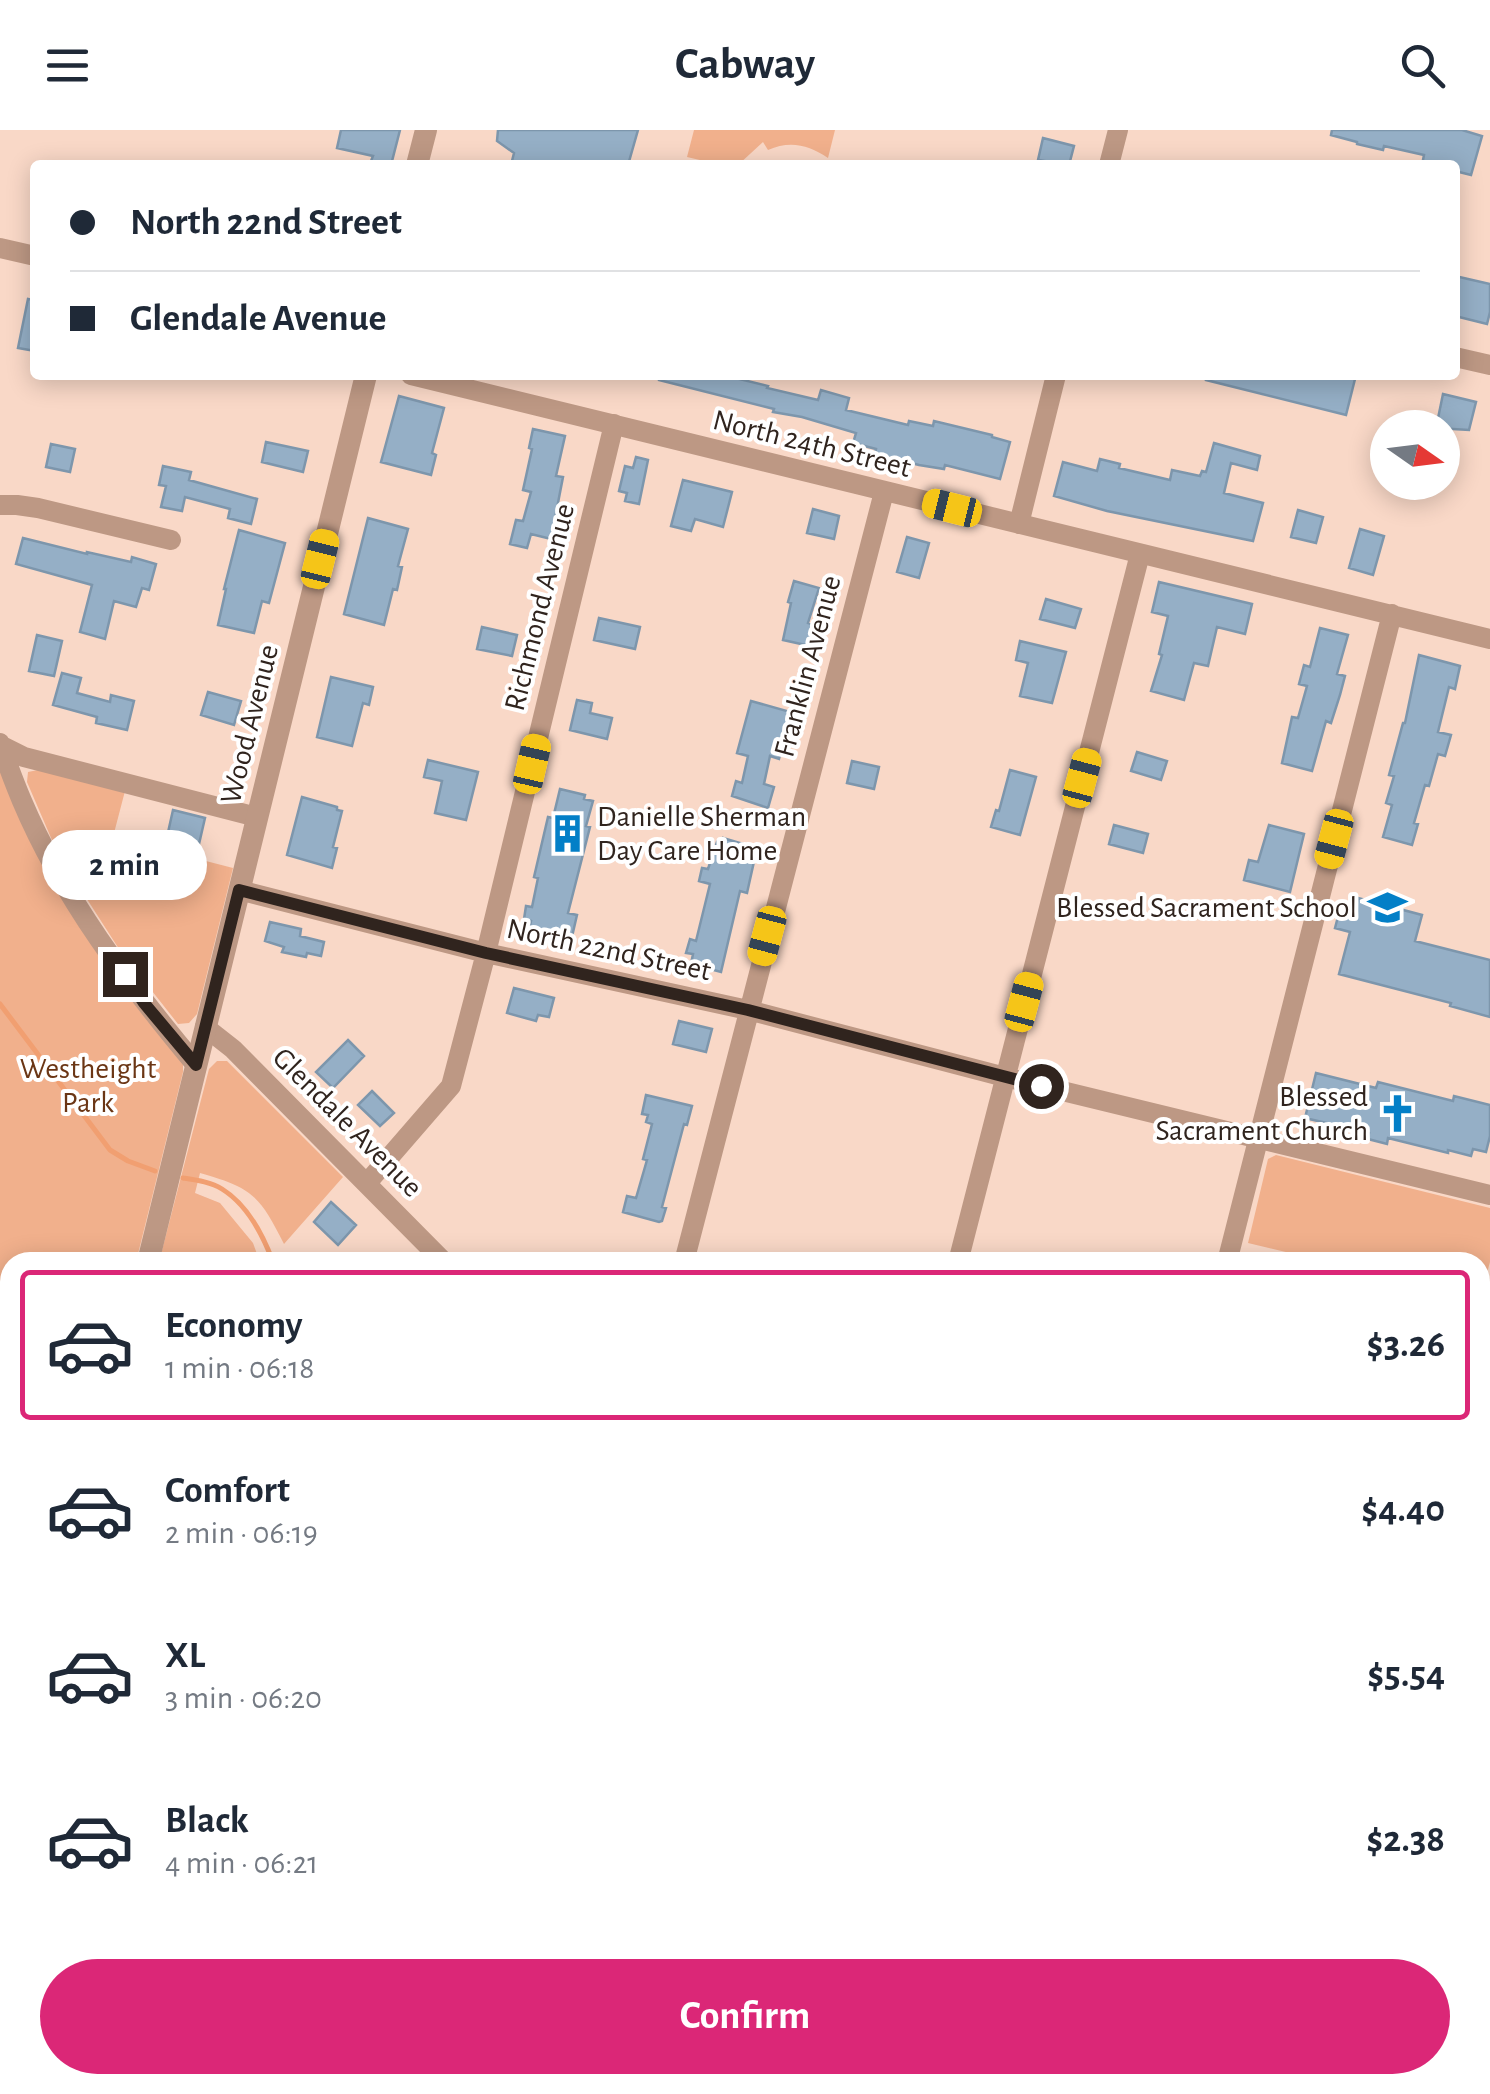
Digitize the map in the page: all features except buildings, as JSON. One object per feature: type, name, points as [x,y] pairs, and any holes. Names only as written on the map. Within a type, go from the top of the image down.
[{"type":"street","points":[[419,160],[426,130]]},
{"type":"street","points":[[1109,160],[1118,130]]},
{"type":"street","points":[[0,248],[30,255]]},
{"type":"street","points":[[1460,358],[1490,366]]},
{"type":"street","name":"Wood Avenue","points":[[150,1252],[365,380]]},
{"type":"street","name":"North 24th Street","points":[[433,380],[1490,639]]},
{"type":"street","points":[[1019,524],[1055,380]]},
{"type":"street","name":"Richmond Avenue","points":[[367,1183],[451,1086],[614,424]]},
{"type":"street","name":"Franklin Avenue","points":[[687,1252],[884,492]]},
{"type":"street","points":[[0,505],[38,508],[171,540]]},
{"type":"street","points":[[960,1252],[1140,554]]},
{"type":"street","points":[[1230,1252],[1392,614]]},
{"type":"street","points":[[0,744],[24,757],[257,818]]},
{"type":"street","points":[[0,744],[22,802],[72,896],[144,1003],[196,1065]]},
{"type":"street","name":"North 22nd Street","points":[[239,890],[486,953],[748,1010],[1490,1195]]},
{"type":"street","name":"Glendale Avenue","points":[[206,1028],[233,1049],[434,1252]]},
{"type":"green space","points":[[694,130],[835,130],[828,158],[799,145],[768,150],[763,142],[743,160],[687,157]]},
{"type":"green space","name":"Westheight Park","points":[[0,761],[183,1063],[183,1072],[138,1252],[0,1252]]},
{"type":"green space","points":[[38,770],[125,791],[113,837],[233,868],[197,1014],[189,1023],[178,1024],[119,949],[58,854],[27,782],[28,772]]},
{"type":"green space","points":[[217,1061],[227,1061],[343,1177],[284,1244],[253,1196],[200,1173],[195,1193],[220,1203],[256,1252],[162,1252],[209,1069]]},
{"type":"green space","points":[[1276,1155],[1490,1208],[1490,1252],[1286,1252],[1248,1243],[1268,1159]]},
{"type":"waterway","points":[[0,1004],[110,1150],[155,1171]]},
{"type":"waterway","points":[[183,1178],[213,1185],[240,1203],[269,1252]]},
{"type":"place","name":"Danielle Sherman Day Care Home","points":[[567,833]]},
{"type":"place","name":"Blessed Sacrament School","points":[[1387,907]]},
{"type":"place","name":"Blessed Sacrament Church","points":[[1398,1113]]},
{"type":"route","points":[[125,974],[196,1065],[239,890],[486,953],[748,1010],[1041,1086]]}]
